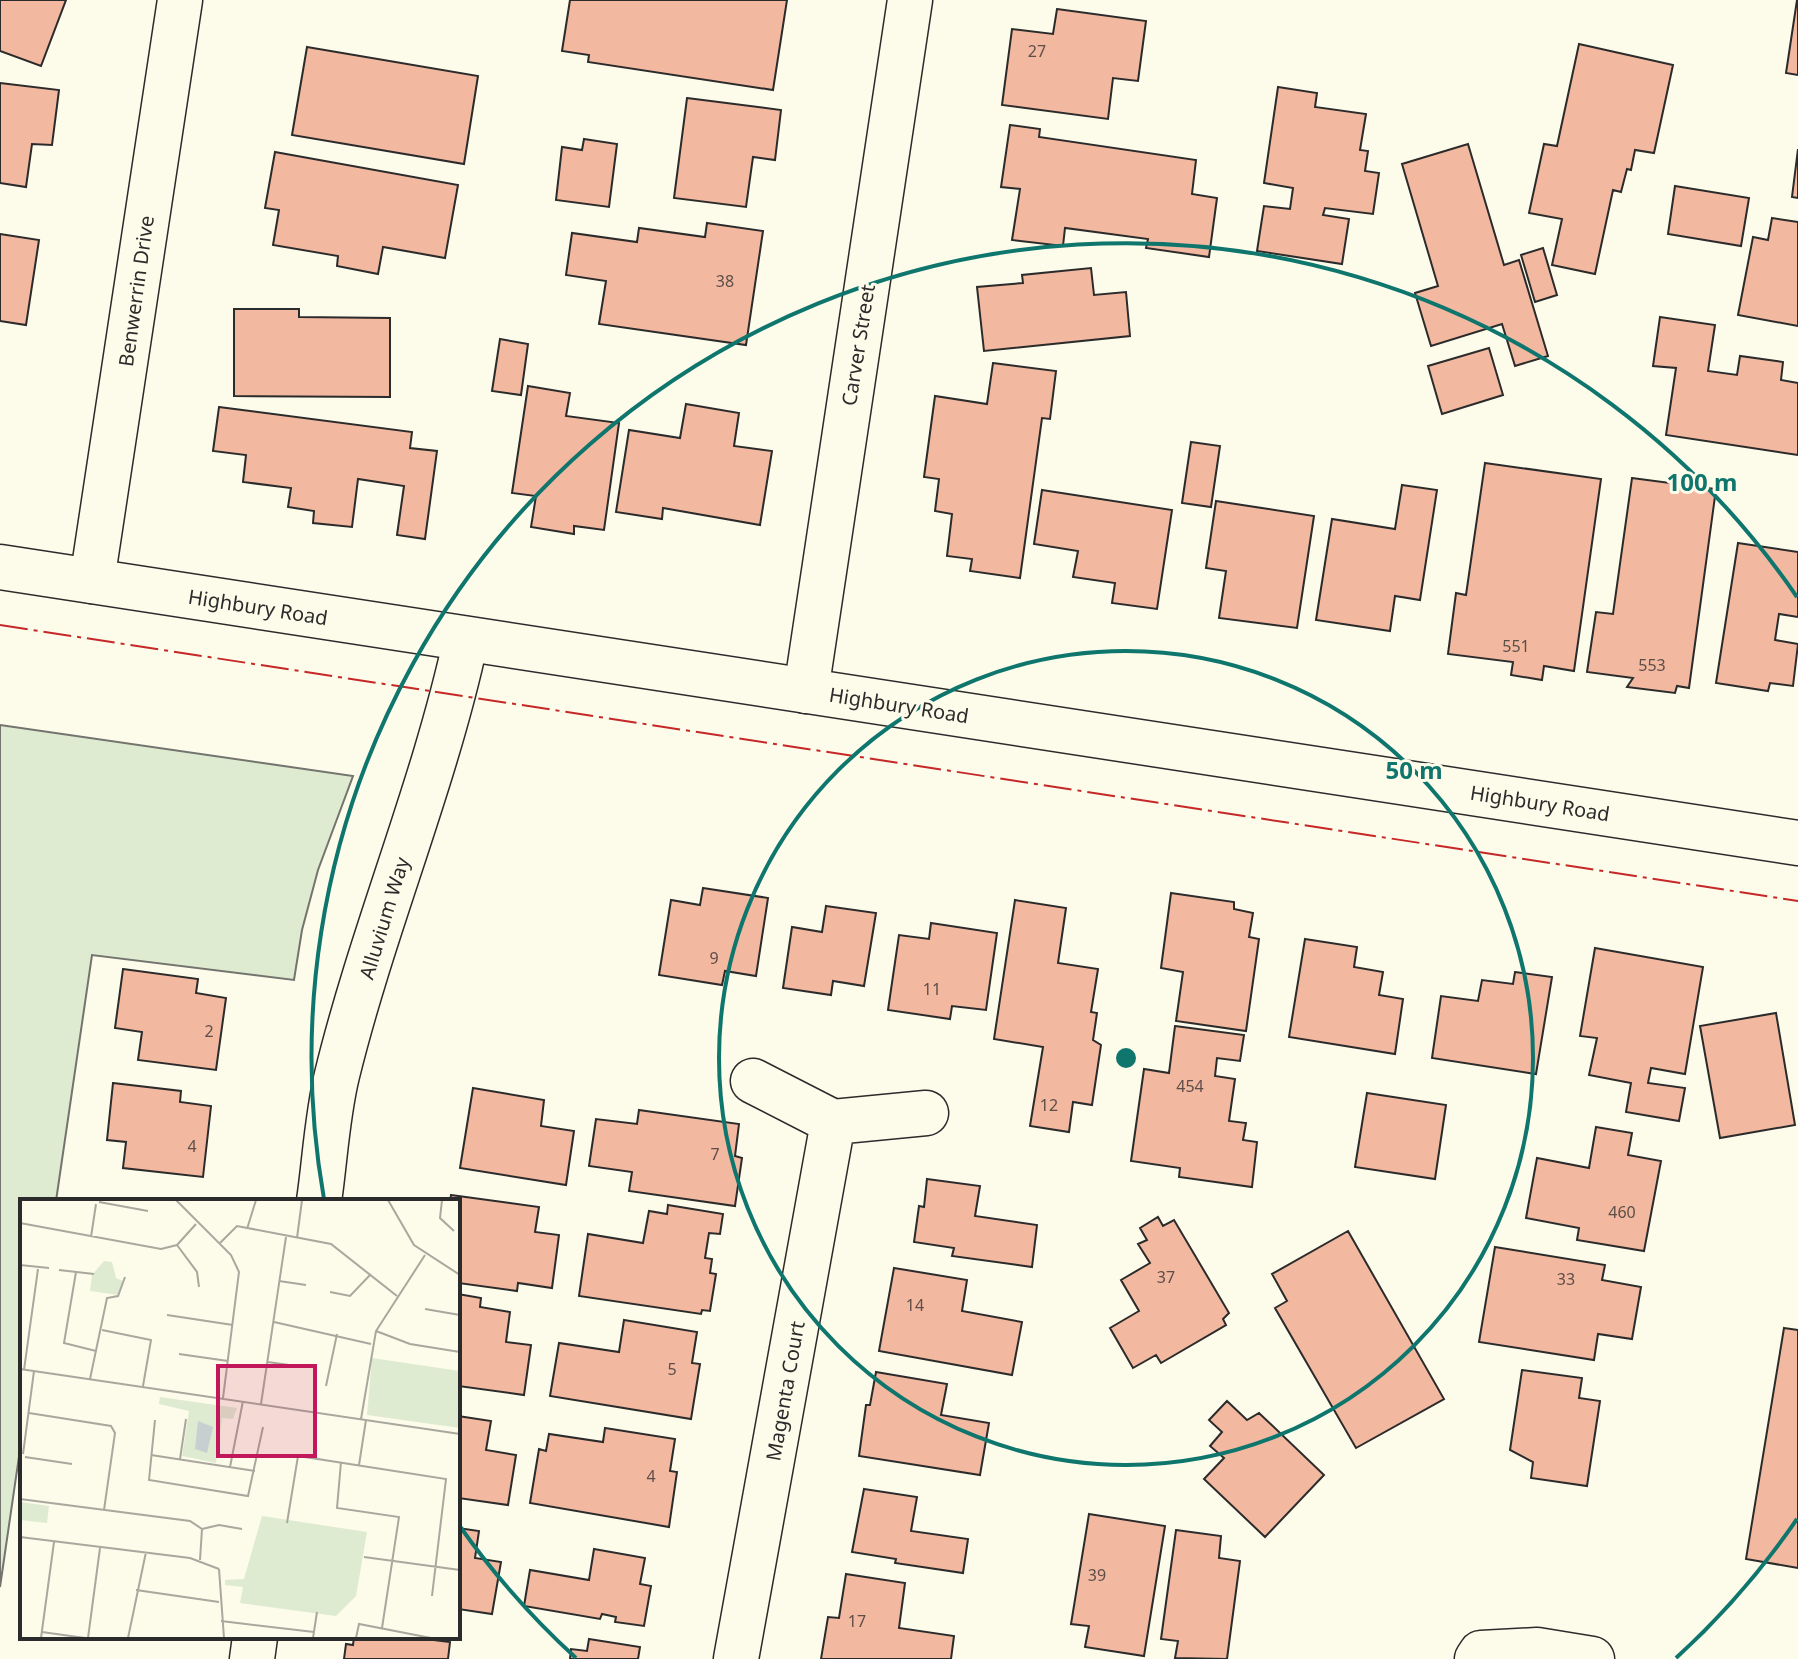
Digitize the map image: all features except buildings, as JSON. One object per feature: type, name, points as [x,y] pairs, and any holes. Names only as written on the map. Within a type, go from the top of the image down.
[{"type":"street","name":"Benwerrin Drive","points":[[92,581],[180,0]]},
{"type":"street","name":"Carver Street","points":[[806,691],[910,0]]},
{"type":"street","name":"Highbury Road","points":[[0,567],[1798,843]]},
{"type":"street","name":"Alluvium Way","points":[[319,1199],[337,1077],[382,919],[453,702],[466,639]]},
{"type":"street","points":[[753,1081],[833,1122],[926,1113]]},
{"type":"street","name":"Magenta Court","points":[[736,1659],[833,1122]]},
{"type":"street","points":[[252,1659],[255,1639]]},
{"type":"street","points":[[1477,1659],[1481,1653],[1537,1650],[1592,1659]]},
{"type":"green space","points":[[0,725],[353,776],[318,870],[302,930],[294,980],[92,955],[56,1199],[20,1199],[20,1450],[0,1587]]},
{"type":"power","points":[[0,625],[1798,901]]}]
